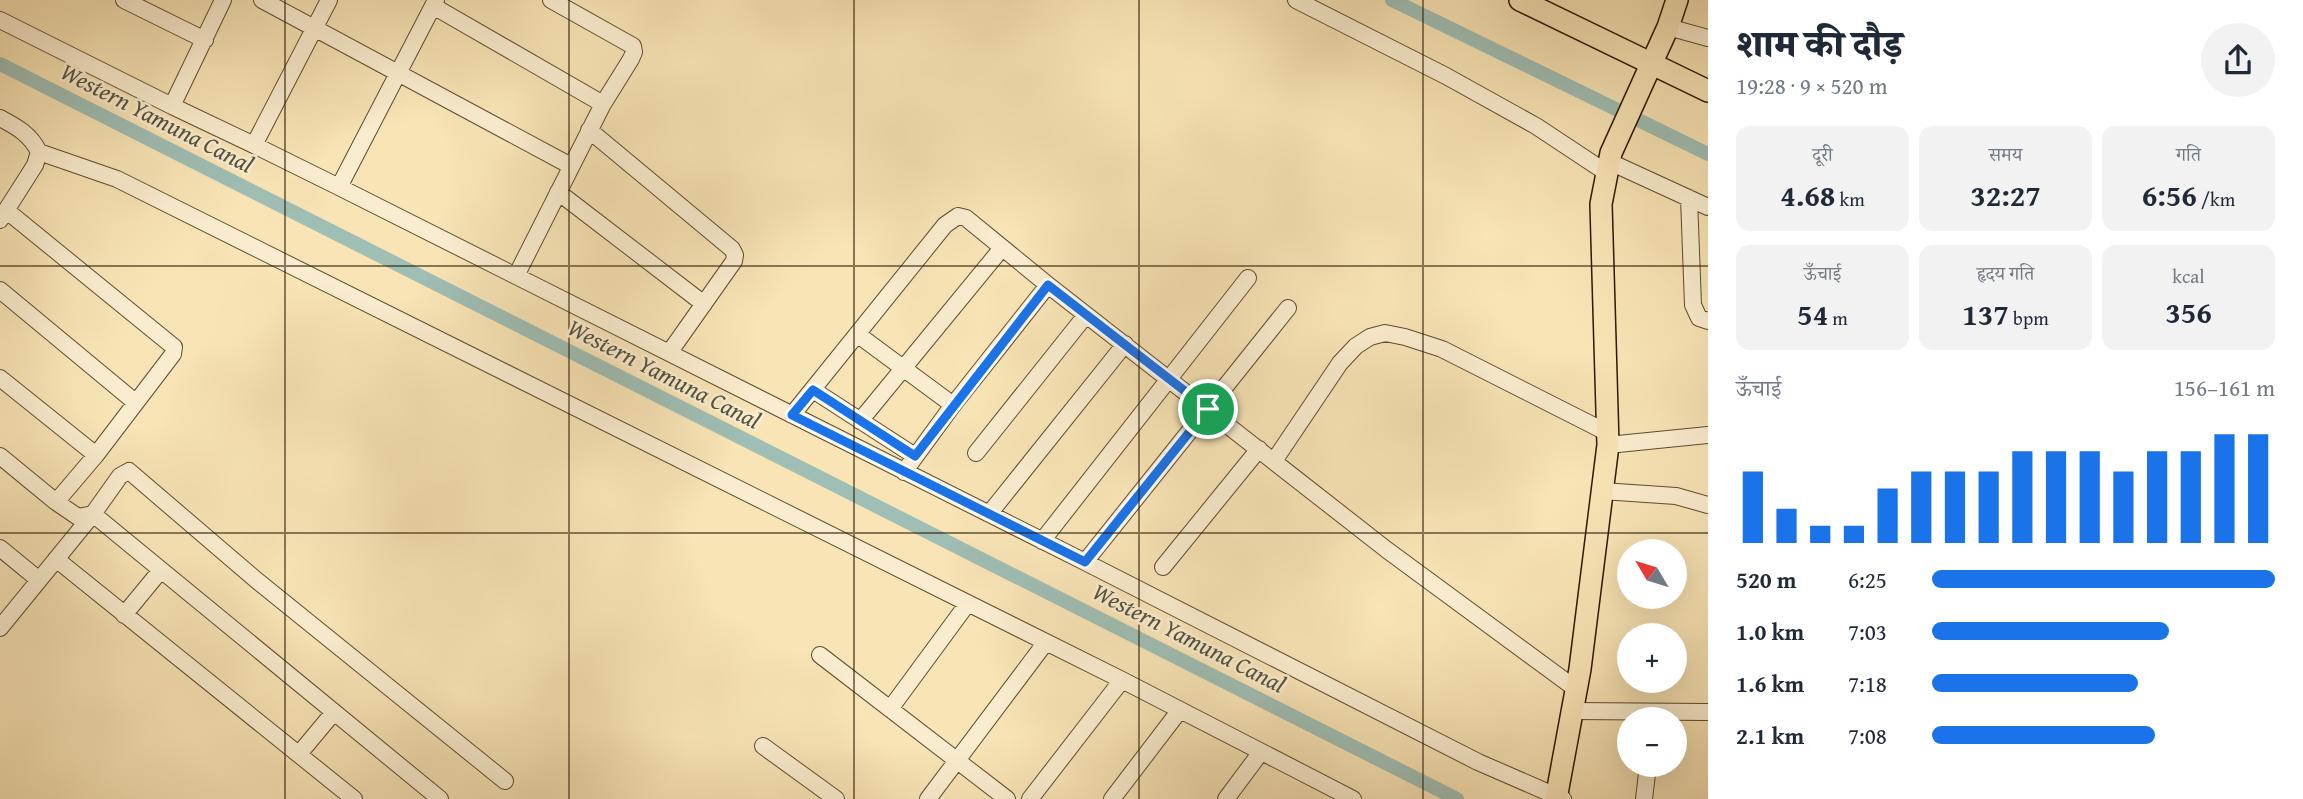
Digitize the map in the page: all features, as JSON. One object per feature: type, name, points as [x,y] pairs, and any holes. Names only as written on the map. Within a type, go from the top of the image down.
[{"type":"main road","points":[[1520,0],[1708,91]]},
{"type":"main road","points":[[1558,798],[1576,690],[1608,439],[1601,204],[1609,163],[1668,27],[1676,0]]},
{"type":"street","points":[[124,0],[205,40]]},
{"type":"street","points":[[172,106],[223,0]]},
{"type":"street","points":[[262,0],[571,166]]},
{"type":"street","points":[[254,145],[329,0]]},
{"type":"street","points":[[516,276],[603,104],[634,52],[633,46],[551,0]]},
{"type":"street","points":[[1296,0],[1609,163],[1708,206]]},
{"type":"street","points":[[340,187],[434,3],[603,104]]},
{"type":"street","points":[[0,20],[340,187],[1478,762],[1558,798]]},
{"type":"street","points":[[1668,27],[1708,38]]},
{"type":"street","points":[[0,118],[22,130],[34,142],[39,152],[35,165],[7,210]]},
{"type":"street","points":[[589,131],[732,248],[735,255],[734,261],[669,353]]},
{"type":"street","points":[[39,152],[117,180],[1122,680],[1353,799]]},
{"type":"street","points":[[0,190],[7,210],[174,347],[173,354],[96,455],[56,502]]},
{"type":"street","points":[[558,192],[704,304]]},
{"type":"street","points":[[1689,198],[1693,305],[1699,318],[1708,321]]},
{"type":"street","points":[[792,415],[951,219],[958,216],[966,218],[1387,550],[1576,690]]},
{"type":"street","points":[[860,421],[1002,248]]},
{"type":"street","points":[[1042,541],[1248,278]]},
{"type":"street","points":[[904,472],[1048,285]]},
{"type":"street","points":[[0,290],[135,402]]},
{"type":"street","points":[[1085,562],[1288,308]]},
{"type":"street","points":[[976,453],[1086,315]]},
{"type":"street","points":[[1274,461],[1340,363],[1356,346],[1370,337],[1385,333],[1442,349],[1608,439],[1708,435]]},
{"type":"street","points":[[857,334],[953,405]]},
{"type":"street","points":[[989,514],[1125,344]]},
{"type":"street","points":[[0,378],[96,455]]},
{"type":"street","points":[[813,390],[915,456]]},
{"type":"street","points":[[1163,567],[1259,449]]},
{"type":"street","points":[[0,456],[78,517],[93,514]]},
{"type":"street","points":[[0,628],[93,514],[120,476],[129,471],[255,579],[505,781]]},
{"type":"street","points":[[1602,491],[1676,496],[1708,505]]},
{"type":"street","points":[[93,514],[440,799]]},
{"type":"street","points":[[0,548],[39,580]]},
{"type":"street","points":[[56,559],[354,799]]},
{"type":"street","points":[[124,615],[161,570]]},
{"type":"street","points":[[890,709],[968,603]]},
{"type":"street","points":[[928,799],[1046,642]]},
{"type":"street","points":[[820,655],[1007,799]]},
{"type":"street","points":[[1030,799],[1122,680]]},
{"type":"street","points":[[1112,799],[1180,710]]},
{"type":"street","points":[[1572,711],[1617,713]]},
{"type":"street","points":[[299,754],[334,712]]},
{"type":"street","points":[[1687,713],[1708,712]]},
{"type":"street","points":[[763,746],[836,799]]},
{"type":"street","points":[[1226,799],[1261,751]]},
{"type":"street","points":[[1644,799],[1647,777]]},
{"type":"waterway","points":[[1392,0],[1708,154]]},
{"type":"waterway","name":"Western Yamuna Canal","points":[[0,64],[1457,799]]},
{"type":"route","points":[[1048,285],[1208,409],[1085,562],[792,415],[813,390],[915,456],[1048,285]]}]
